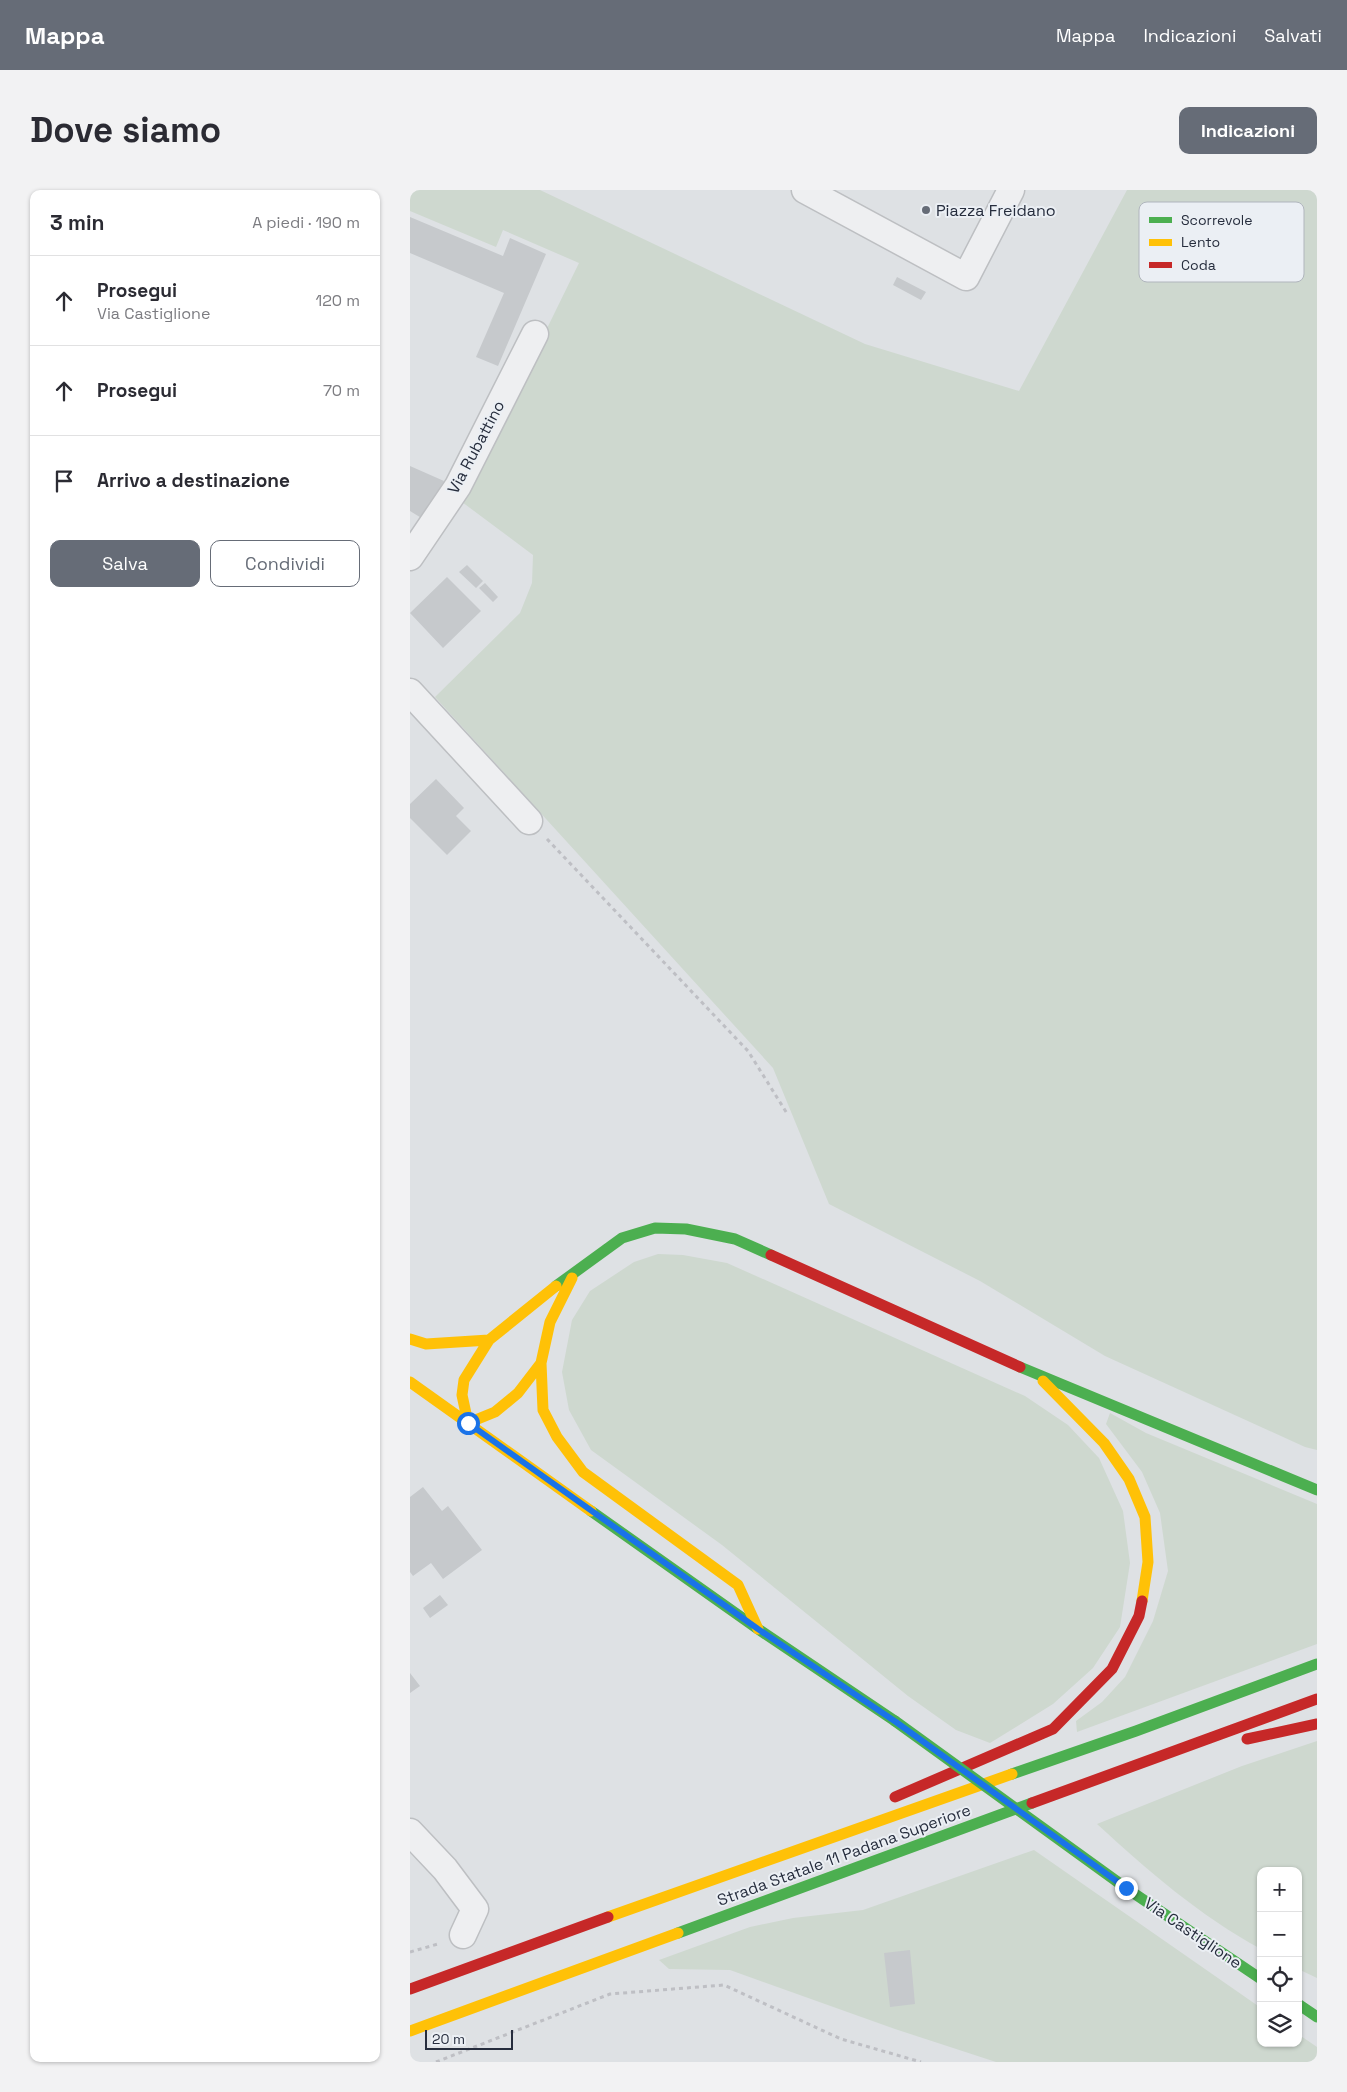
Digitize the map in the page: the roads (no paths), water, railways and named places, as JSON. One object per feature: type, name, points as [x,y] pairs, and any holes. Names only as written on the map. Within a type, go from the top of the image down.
[{"type":"main road","points":[[468,1423],[462,1395],[464,1380],[490,1340],[576,1270],[622,1238],[655,1228],[686,1228],[735,1239],[1035,1373],[1317,1490]]},
{"type":"main road","points":[[576,1270],[550,1322],[541,1363],[543,1410],[557,1437],[583,1472],[738,1585],[758,1629]]},
{"type":"main road","points":[[410,1339],[426,1344],[490,1340]]},
{"type":"main road","points":[[468,1423],[495,1412],[518,1393],[541,1363]]},
{"type":"main road","points":[[881,1804],[1052,1729],[1112,1669],[1139,1616],[1148,1562],[1145,1517],[1129,1479],[1104,1443],[1035,1373]]},
{"type":"main road","points":[[410,1382],[758,1629]]},
{"type":"main road","name":"Via Castiglione","points":[[758,1629],[896,1722],[1126,1888],[1257,1976]]},
{"type":"main road","name":"Strada Statale 11 Padana Superiore","points":[[410,1989],[700,1883],[1136,1731],[1317,1664]]},
{"type":"main road","name":"Strada Statale 11 Padana Superiore","points":[[410,2031],[1317,1698]]},
{"type":"main road","points":[[1142,1762],[1317,1724]]},
{"type":"main road","points":[[700,1883],[826,1828]]},
{"type":"main road","points":[[1302,2007],[1317,2017]]},
{"type":"street","points":[[805,190],[966,277],[1011,190]]},
{"type":"street","name":"Via Rubattino","points":[[410,557],[458,486],[535,334]]},
{"type":"street","points":[[410,692],[530,821]]},
{"type":"street","points":[[410,1832],[445,1869],[475,1910],[464,1935]]},
{"type":"place","name":"Piazza Freidano","points":[[926,210]]}]
